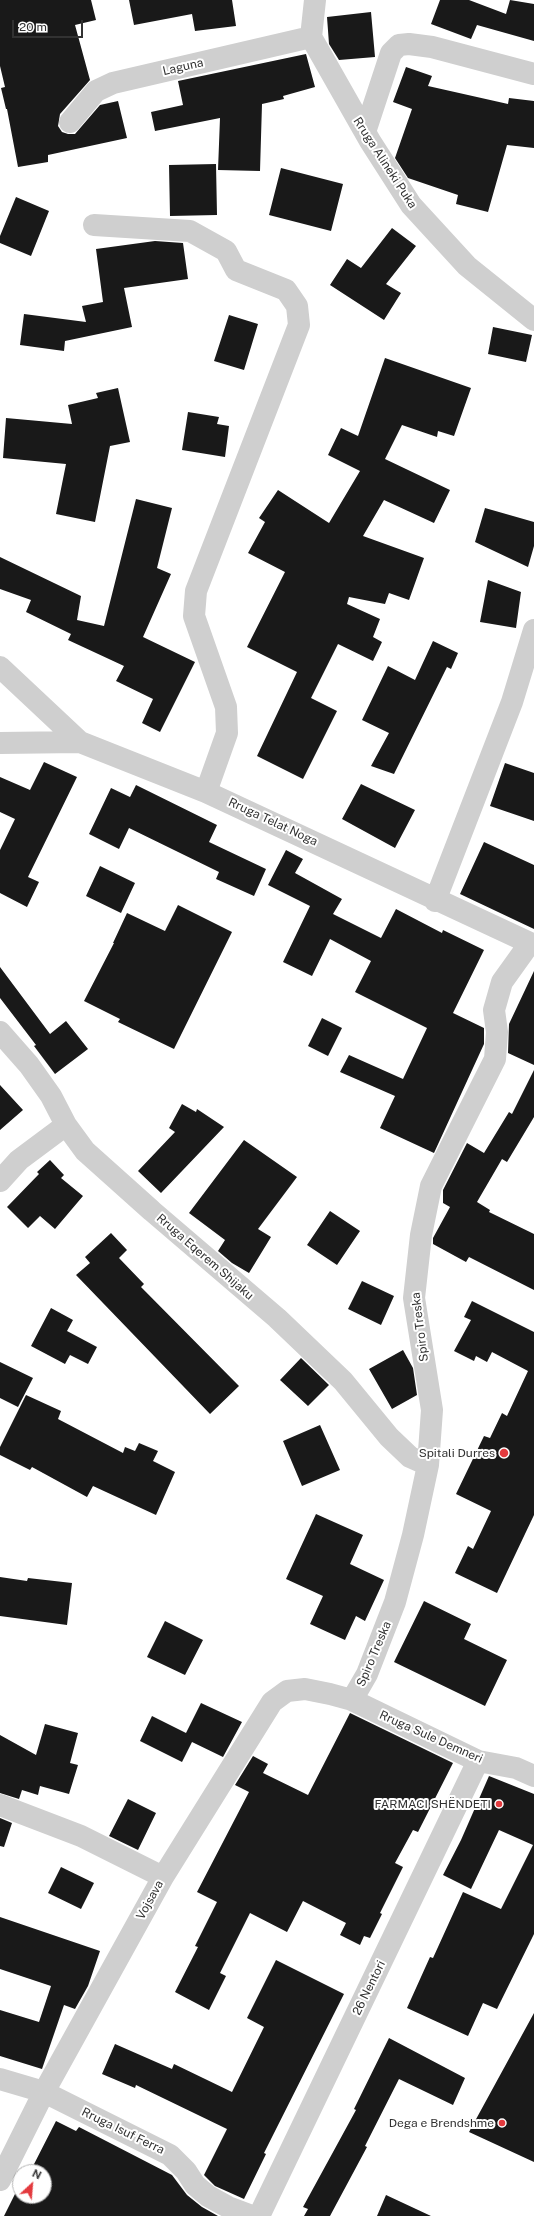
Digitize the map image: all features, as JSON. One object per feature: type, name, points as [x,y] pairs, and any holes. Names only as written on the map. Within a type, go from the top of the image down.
[{"type":"street","name":"Laguna","points":[[70,122],[96,91],[113,83],[311,13]]},
{"type":"street","name":"Rruga Alineki Puka","points":[[311,13],[365,132],[411,205],[467,266],[534,320]]},
{"type":"street","points":[[365,132],[391,53],[399,45],[408,44],[432,47],[534,74]]},
{"type":"street","points":[[94,225],[190,232],[226,251],[236,270],[286,290],[297,306],[299,325],[196,591],[194,616],[226,707],[227,733],[206,792]]},
{"type":"street","points":[[435,901],[512,702],[534,630]]},
{"type":"street","points":[[0,666],[80,742]]},
{"type":"street","name":"Rruga Telat Noga","points":[[0,743],[80,742],[206,792],[390,876],[435,901],[532,944]]},
{"type":"street","name":"Spiro Treska","points":[[352,1700],[367,1674],[395,1602],[414,1535],[428,1465],[432,1410],[414,1298],[421,1236],[431,1186],[495,1059],[497,1032],[494,1010],[502,982],[532,944]]},
{"type":"street","name":"Rruga Eqerem Shijaku","points":[[0,1032],[29,1065],[51,1096],[66,1125],[85,1151],[152,1211],[277,1318],[343,1381],[389,1437],[410,1457],[428,1465]]},
{"type":"street","points":[[0,1181],[20,1160],[66,1125]]},
{"type":"street","name":"Vojsava","points":[[0,2180],[44,2092],[163,1877],[272,1702],[287,1691],[305,1689],[352,1700]]},
{"type":"street","name":"Rruga Sule Demneri","points":[[352,1700],[478,1761],[516,1768],[534,1776]]},
{"type":"street","name":"26 Nentori","points":[[259,2216],[478,1761]]},
{"type":"street","points":[[0,1805],[81,1836],[163,1877]]},
{"type":"street","name":"Rruga Isuf Ferra","points":[[0,2079],[44,2092],[170,2155],[186,2171],[196,2185],[208,2196],[228,2207],[252,2216]]},
{"type":"building","points":[[0,0],[91,0],[96,20],[75,25],[90,80],[60,114],[58,126],[62,132],[75,134],[100,105],[118,101],[127,138],[48,155],[48,162],[18,167],[7,109],[1,88],[5,87],[0,66]]},
{"type":"building","points":[[129,0],[232,0],[236,26],[195,31],[192,14],[134,25]]},
{"type":"building","points":[[440,0],[469,0],[506,14],[510,0],[534,4],[534,41],[477,25],[471,39],[431,24]]},
{"type":"building","points":[[371,12],[375,57],[339,60],[329,44],[327,17]]},
{"type":"building","points":[[306,54],[315,87],[283,96],[284,99],[262,104],[260,171],[218,170],[220,118],[155,131],[151,112],[183,105],[178,81]]},
{"type":"building","points":[[406,67],[432,76],[428,86],[508,104],[509,98],[534,101],[534,148],[507,145],[488,212],[456,204],[458,195],[408,178],[395,158],[412,109],[393,102]]},
{"type":"building","points":[[216,164],[217,215],[170,216],[169,165]]},
{"type":"building","points":[[281,168],[343,184],[331,231],[269,215]]},
{"type":"building","points":[[16,197],[49,211],[31,256],[0,243],[0,236]]},
{"type":"building","points":[[392,228],[416,246],[386,284],[401,293],[384,320],[330,285],[347,259],[361,268]]},
{"type":"building","points":[[155,241],[183,243],[188,279],[124,288],[132,327],[65,341],[64,351],[20,345],[24,314],[86,322],[82,306],[103,302],[96,249]]},
{"type":"building","points":[[229,315],[258,324],[244,370],[214,361]]},
{"type":"building","points":[[493,327],[532,335],[526,362],[488,354]]},
{"type":"building","points":[[385,358],[471,388],[454,436],[438,431],[437,437],[402,425],[385,459],[450,490],[434,523],[384,500],[363,536],[424,558],[409,600],[389,593],[385,604],[349,597],[347,604],[380,619],[373,637],[382,642],[373,661],[338,644],[311,698],[337,711],[303,779],[257,756],[297,672],[247,647],[285,572],[248,553],[265,522],[259,518],[278,490],[329,523],[360,471],[328,455],[341,428],[358,436]]},
{"type":"building","points":[[118,388],[130,442],[110,446],[95,522],[56,514],[66,464],[3,458],[6,418],[72,424],[68,405],[98,398],[96,393]]},
{"type":"building","points":[[188,412],[219,417],[217,424],[229,426],[225,457],[182,450]]},
{"type":"building","points":[[136,499],[172,508],[157,568],[171,574],[143,637],[195,662],[160,732],[142,723],[153,699],[116,681],[124,666],[68,640],[71,634],[26,612],[31,600],[0,589],[0,557],[81,596],[77,620],[104,626]]},
{"type":"building","points":[[485,508],[534,522],[534,546],[528,567],[475,542]]},
{"type":"building","points":[[488,580],[521,592],[516,628],[480,622]]},
{"type":"building","points":[[433,641],[458,653],[451,669],[447,667],[394,774],[371,766],[389,733],[362,720],[388,666],[415,680]]},
{"type":"building","points":[[44,762],[77,777],[28,877],[39,882],[27,907],[0,893],[0,850],[15,819],[0,812],[0,777],[30,790]]},
{"type":"building","points":[[505,763],[534,773],[534,821],[490,806]]},
{"type":"building","points":[[361,784],[415,810],[395,848],[342,819]]},
{"type":"building","points":[[136,785],[217,825],[209,842],[266,869],[254,896],[216,879],[219,872],[129,828],[119,849],[89,834],[111,788],[130,797]]},
{"type":"building","points":[[484,842],[534,865],[534,929],[460,894]]},
{"type":"building","points":[[286,850],[303,859],[295,873],[342,899],[333,914],[381,938],[396,909],[442,933],[443,930],[484,950],[453,1013],[484,1028],[484,1044],[434,1153],[380,1128],[395,1096],[340,1072],[349,1055],[403,1079],[427,1028],[355,992],[371,961],[330,939],[312,976],[283,962],[310,906],[268,885]]},
{"type":"building","points":[[100,866],[135,883],[121,913],[86,896]]},
{"type":"building","points":[[178,905],[232,932],[174,1049],[118,1022],[120,1019],[84,1001],[114,943],[127,913],[165,931]]},
{"type":"building","points":[[0,967],[50,1034],[66,1021],[88,1049],[55,1074],[34,1046],[36,1045],[0,998]]},
{"type":"building","points":[[534,971],[534,1065],[508,1053],[509,1024]]},
{"type":"building","points":[[322,1018],[342,1028],[328,1056],[308,1046]]},
{"type":"building","points":[[534,1070],[534,1117],[507,1162],[502,1159],[477,1202],[490,1210],[489,1212],[534,1234],[534,1290],[469,1257],[466,1262],[433,1244],[433,1238],[450,1207],[443,1203],[443,1190],[467,1143],[484,1153],[509,1112],[512,1114]]},
{"type":"building","points":[[0,1085],[23,1110],[0,1130]]},
{"type":"building","points":[[182,1104],[196,1112],[197,1109],[224,1127],[161,1193],[138,1171],[175,1132],[169,1128]]},
{"type":"building","points":[[244,1140],[297,1177],[258,1229],[271,1237],[249,1273],[232,1263],[218,1251],[225,1240],[189,1213]]},
{"type":"building","points":[[50,1160],[64,1175],[61,1178],[83,1196],[55,1229],[40,1216],[28,1228],[7,1207],[39,1174],[37,1172]]},
{"type":"building","points":[[330,1211],[360,1231],[337,1265],[307,1245]]},
{"type":"building","points":[[111,1233],[127,1250],[119,1258],[144,1284],[141,1287],[239,1386],[210,1414],[76,1275],[90,1263],[85,1257]]},
{"type":"building","points":[[362,1281],[394,1296],[381,1325],[348,1309]]},
{"type":"building","points":[[472,1301],[534,1332],[534,1515],[497,1593],[455,1573],[468,1546],[473,1549],[491,1511],[456,1494],[484,1436],[490,1438],[502,1413],[507,1416],[528,1371],[492,1352],[487,1362],[476,1356],[474,1361],[454,1351],[471,1320],[464,1317]]},
{"type":"building","points":[[51,1308],[73,1320],[67,1331],[97,1347],[88,1364],[70,1355],[65,1364],[31,1346]]},
{"type":"building","points":[[403,1350],[413,1368],[417,1395],[392,1409],[369,1369]]},
{"type":"building","points":[[301,1358],[329,1385],[308,1406],[280,1380]]},
{"type":"building","points":[[0,1362],[33,1378],[18,1407],[0,1398]]},
{"type":"building","points":[[26,1395],[61,1411],[58,1419],[123,1453],[125,1447],[135,1451],[139,1443],[158,1451],[153,1461],[175,1472],[156,1515],[93,1486],[87,1497],[32,1467],[30,1470],[0,1455],[0,1447]]},
{"type":"building","points":[[320,1425],[340,1470],[302,1486],[283,1441]]},
{"type":"building","points":[[316,1514],[363,1535],[350,1564],[384,1580],[365,1621],[356,1616],[345,1640],[310,1624],[323,1596],[286,1579]]},
{"type":"building","points":[[0,1577],[27,1581],[28,1578],[72,1583],[67,1625],[0,1616]]},
{"type":"building","points":[[424,1601],[471,1624],[464,1639],[507,1660],[485,1706],[394,1662]]},
{"type":"building","points":[[165,1621],[203,1640],[185,1675],[147,1657]]},
{"type":"building","points":[[201,1703],[242,1722],[223,1757],[192,1742],[182,1762],[140,1741],[152,1716],[186,1733]]},
{"type":"building","points":[[350,1713],[453,1763],[418,1832],[413,1830],[395,1863],[403,1867],[380,1913],[382,1914],[370,1938],[364,1936],[360,1945],[340,1935],[346,1923],[303,1901],[287,1932],[250,1913],[220,1973],[226,1976],[209,2010],[175,1992],[198,1947],[195,1946],[217,1902],[197,1892],[249,1792],[235,1785],[253,1756],[268,1764],[263,1773],[308,1795]]},
{"type":"building","points":[[45,1724],[78,1733],[70,1763],[78,1765],[69,1794],[40,1786],[38,1795],[22,1790],[19,1799],[0,1793],[0,1735],[36,1755]]},
{"type":"building","points":[[489,1776],[534,1794],[534,1934],[497,2009],[483,2003],[468,2036],[407,2008],[430,1957],[433,1958],[463,1892],[501,1909],[533,1845],[499,1830],[471,1889],[443,1875],[461,1840]]},
{"type":"building","points":[[128,1799],[156,1813],[138,1850],[109,1836]]},
{"type":"building","points":[[0,1818],[12,1823],[4,1847],[0,1846]]},
{"type":"building","points":[[61,1867],[94,1883],[81,1909],[48,1893]]},
{"type":"building","points":[[0,1917],[100,1951],[88,1986],[75,2009],[64,2005],[42,2069],[0,2056],[0,2010],[39,2022],[51,1986],[0,1969]]},
{"type":"building","points":[[276,1960],[344,1994],[264,2153],[266,2154],[244,2199],[215,2186],[204,2175],[227,2129],[136,2085],[135,2088],[102,2074],[115,2044],[172,2069],[174,2064],[232,2092],[264,2027],[247,2018]]},
{"type":"building","points":[[534,2013],[534,2162],[469,2132]]},
{"type":"building","points":[[389,2038],[465,2078],[453,2105],[399,2079],[365,2146],[367,2147],[330,2216],[304,2216],[308,2209],[303,2207],[356,2110],[354,2109]]},
{"type":"building","points":[[56,2121],[76,2131],[79,2127],[172,2175],[187,2195],[202,2207],[218,2216],[4,2216],[12,2200],[12,2204],[52,2204],[52,2164],[34,2164]]},
{"type":"building","points":[[386,2195],[431,2216],[377,2216]]},
{"type":"place","name":"Spitali Durres","points":[[504,1453]]},
{"type":"place","name":"FARMACI SHËNDETI","points":[[499,1804]]},
{"type":"place","name":"Dega e Brendshme","points":[[502,2123]]}]
